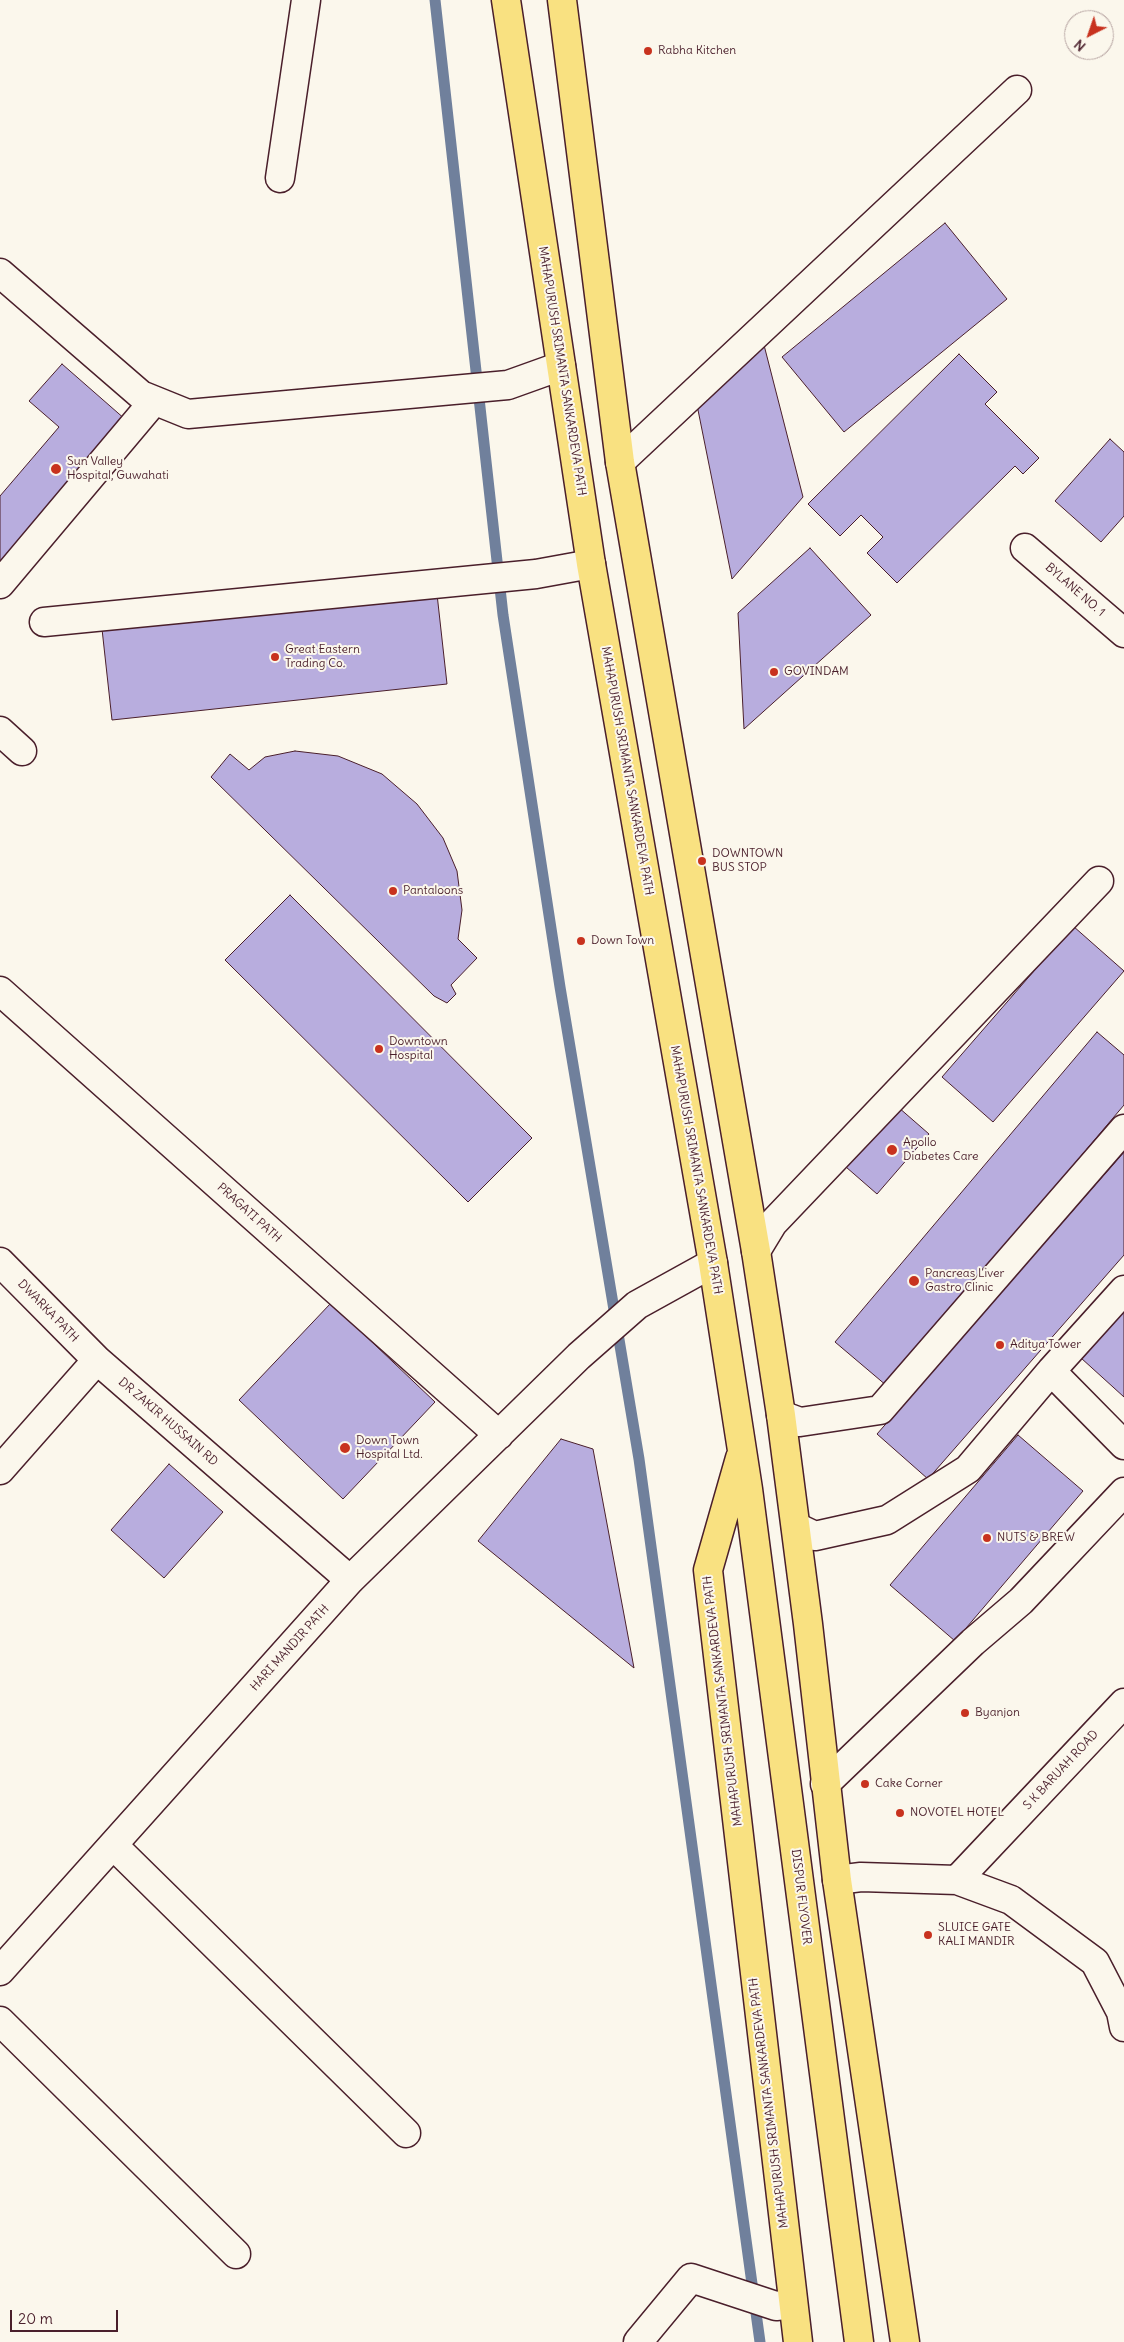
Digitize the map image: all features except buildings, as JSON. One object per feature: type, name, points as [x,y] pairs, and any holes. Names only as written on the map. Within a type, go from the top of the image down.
[{"type":"main road","name":"MAHAPURUSH SRIMANTA SANKARDEVA PATH","points":[[506,0],[591,564],[712,1263],[742,1452],[708,1570],[783,2304],[798,2342]]},
{"type":"main road","points":[[562,0],[620,462],[756,1251],[781,1415],[796,1527],[836,1880],[905,2342]]},
{"type":"main road","name":"DISPUR FLYOVER","points":[[742,1452],[859,2342]]},
{"type":"street","points":[[280,178],[306,0]]},
{"type":"street","points":[[620,462],[1016,90]]},
{"type":"street","points":[[0,273],[141,395],[188,414],[502,386],[561,366]]},
{"type":"street","points":[[0,584],[154,401]]},
{"type":"street","name":"BYLANE NO. 1","points":[[1025,548],[1124,633]]},
{"type":"street","points":[[44,622],[473,580],[529,574],[591,564]]},
{"type":"street","points":[[0,731],[22,750]]},
{"type":"street","points":[[756,1251],[773,1223],[1098,881]]},
{"type":"street","name":"PRAGATI PATH","points":[[0,991],[499,1435]]},
{"type":"street","points":[[781,1415],[800,1422],[880,1410],[1124,1129]]},
{"type":"street","name":"DWARKA PATH","points":[[0,1262],[97,1360]]},
{"type":"street","name":"HARI MANDIR PATH","points":[[0,1971],[350,1580],[596,1341],[635,1307],[712,1263]]},
{"type":"street","points":[[796,1527],[815,1536],[887,1520],[968,1469],[1051,1371],[1124,1290]]},
{"type":"street","points":[[0,1470],[97,1360]]},
{"type":"street","name":"DR ZAKIR HUSSAIN RD","points":[[97,1360],[350,1580]]},
{"type":"street","points":[[1051,1371],[1124,1445]]},
{"type":"street","points":[[825,1784],[973,1642],[1021,1600],[1124,1492]]},
{"type":"street","name":"S K BARUAH ROAD","points":[[958,1880],[1124,1703]]},
{"type":"street","points":[[113,1845],[406,2133]]},
{"type":"street","points":[[836,1880],[861,1877],[958,1880],[1012,1900],[1095,1962],[1123,2016]]},
{"type":"street","points":[[0,2021],[236,2254]]},
{"type":"street","points":[[638,2342],[691,2278],[783,2304]]},
{"type":"waterway","points":[[435,0],[503,615],[560,987],[639,1459],[760,2342]]},
{"type":"place","name":"Rabha Kitchen","points":[[648,51]]},
{"type":"place","name":"Sun Valley Hospital, Guwahati","points":[[56,469]]},
{"type":"place","name":"Great Eastern Trading Co.","points":[[275,657]]},
{"type":"place","name":"GOVINDAM","points":[[774,672]]},
{"type":"place","name":"DOWNTOWN BUS STOP","points":[[702,861]]},
{"type":"place","name":"Pantaloons","points":[[393,891]]},
{"type":"place","name":"Down Town","points":[[581,941]]},
{"type":"place","name":"Downtown Hospital","points":[[379,1049]]},
{"type":"place","name":"Apollo Diabetes Care","points":[[892,1150]]},
{"type":"place","name":"Pancreas Liver Gastro Clinic","points":[[914,1281]]},
{"type":"place","name":"Aditya Tower","points":[[1000,1345]]},
{"type":"place","name":"Down Town Hospital Ltd.","points":[[345,1448]]},
{"type":"place","name":"NUTS & BREW","points":[[987,1538]]},
{"type":"place","name":"Byanjon","points":[[965,1713]]},
{"type":"place","name":"Cake Corner","points":[[865,1784]]},
{"type":"place","name":"NOVOTEL HOTEL","points":[[900,1813]]},
{"type":"place","name":"SLUICE GATE KALI MANDIR","points":[[928,1935]]}]
